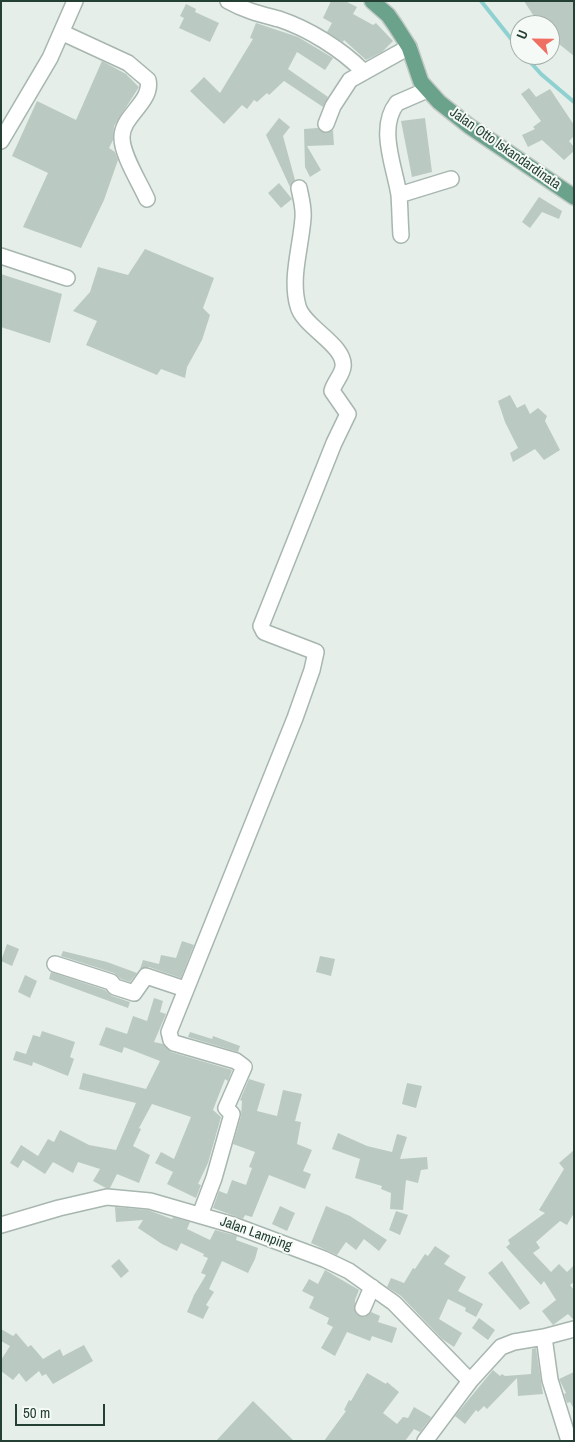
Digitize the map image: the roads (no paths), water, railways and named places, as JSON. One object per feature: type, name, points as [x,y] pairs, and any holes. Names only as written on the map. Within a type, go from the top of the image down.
[{"type":"main road","name":"Jalan Otto Iskandardinata","points":[[372,1],[388,15],[409,47],[421,82],[428,90],[469,126],[574,197]]},
{"type":"street","points":[[1,141],[63,33],[76,1]]},
{"type":"street","points":[[228,1],[257,15],[292,25],[321,39],[348,56],[363,72]]},
{"type":"street","points":[[63,33],[128,63],[148,80],[147,92],[125,126],[122,138],[125,150],[147,199]]},
{"type":"street","points":[[326,124],[345,86],[350,80],[409,47]]},
{"type":"street","points":[[401,235],[399,195],[388,132],[391,112],[396,103],[428,90]]},
{"type":"street","points":[[399,195],[451,179]]},
{"type":"street","points":[[200,1215],[214,1178],[232,1114],[226,1108],[244,1067],[240,1062],[171,1040],[169,1032],[295,718],[316,655],[311,649],[264,632],[261,628],[334,443],[348,414],[332,391],[343,367],[340,356],[330,342],[302,316],[297,304],[297,256],[303,217],[299,188]]},
{"type":"street","points":[[1,256],[67,278]]},
{"type":"street","points":[[55,964],[108,981],[115,987],[134,993],[146,976],[185,989]]},
{"type":"street","name":"Jalan Lamping","points":[[1,1225],[59,1208],[107,1197],[150,1201],[233,1225],[324,1259],[349,1271],[394,1303],[470,1381]]},
{"type":"street","points":[[364,1308],[372,1287]]},
{"type":"street","points":[[425,1441],[470,1381],[501,1347],[514,1342],[544,1338],[574,1329]]},
{"type":"street","points":[[544,1338],[550,1380],[568,1441]]},
{"type":"waterway","points":[[481,1],[510,37]]},
{"type":"waterway","points":[[533,65],[574,102]]}]
